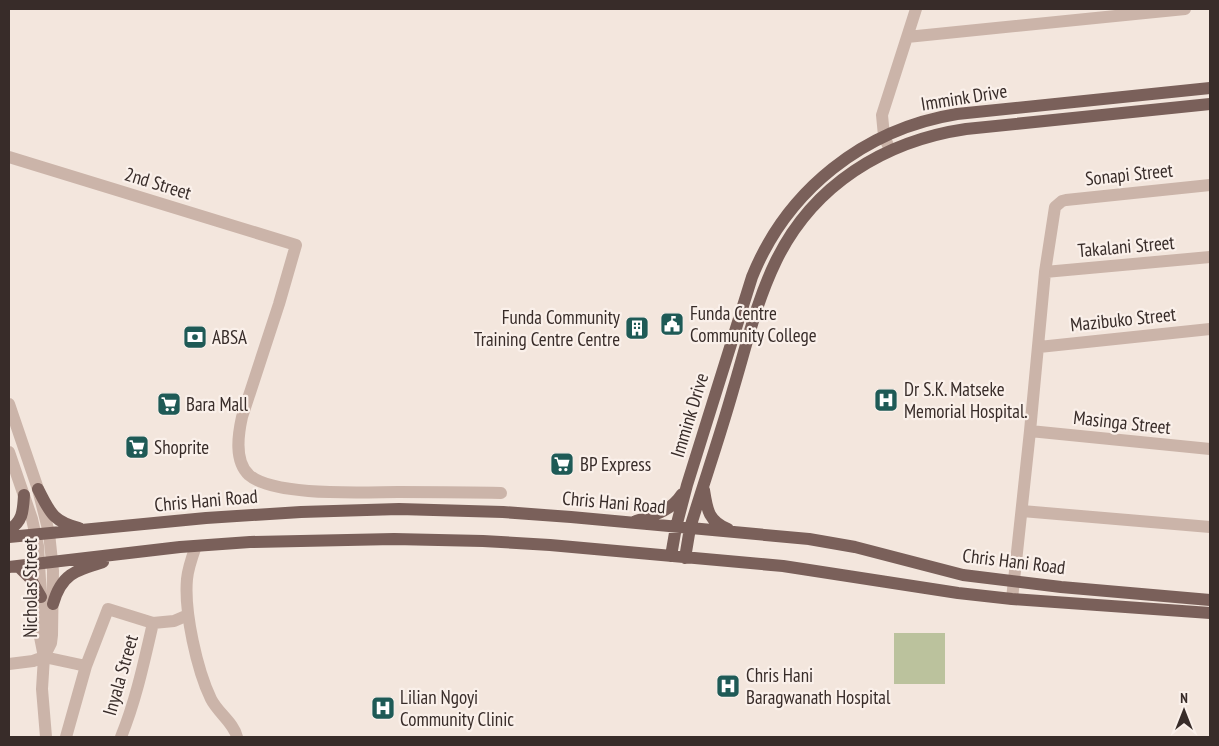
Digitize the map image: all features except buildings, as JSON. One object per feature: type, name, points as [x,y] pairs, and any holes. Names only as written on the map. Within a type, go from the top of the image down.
[{"type":"main road","name":"Immink Drive","points":[[672,556],[676,527],[687,485],[744,299],[764,251],[778,227],[792,207],[816,181],[850,155],[884,136],[926,120],[957,114],[1210,88]]},
{"type":"main road","name":"Immink Drive","points":[[685,558],[690,528],[764,290],[777,259],[802,220],[820,200],[854,171],[890,150],[932,135],[957,130],[1210,104]]},
{"type":"main road","points":[[632,523],[673,506],[687,485]]},
{"type":"main road","points":[[703,487],[707,509],[713,520],[717,524],[735,532]]},
{"type":"main road","points":[[38,489],[48,507],[61,522],[88,530]]},
{"type":"main road","points":[[9,530],[22,518],[24,495]]},
{"type":"main road","name":"Chris Hani Road","points":[[9,537],[206,518],[282,513],[390,509],[503,512],[818,541],[855,547],[963,575],[1015,582],[1210,600]]},
{"type":"main road","name":"Chris Hani Road","points":[[13,566],[250,542],[482,541],[550,545],[792,568],[958,593],[1012,599],[1210,613]]},
{"type":"main road","points":[[53,604],[56,590],[73,573],[122,555]]},
{"type":"main road","points":[[13,566],[30,578],[41,597]]},
{"type":"street","points":[[890,150],[884,136],[882,122],[884,108],[916,9]]},
{"type":"street","points":[[907,37],[1186,9]]},
{"type":"street","name":"2nd Street","points":[[9,157],[296,245],[242,417],[238,436],[238,450],[248,474],[258,481],[273,486],[331,493],[501,492]]},
{"type":"street","name":"Sonapi Street","points":[[1045,272],[1055,207],[1062,201],[1210,185]]},
{"type":"street","name":"Takalani Street","points":[[1045,272],[1210,257]]},
{"type":"street","points":[[1012,599],[1039,347],[1045,272]]},
{"type":"street","name":"Mazibuko Street","points":[[1039,347],[1210,329]]},
{"type":"street","name":"Nicholas Street","points":[[9,404],[38,489],[49,533],[41,597],[40,637],[44,657]]},
{"type":"street","name":"Masinga Street","points":[[1030,431],[1210,449]]},
{"type":"street","name":"Nicholas Street","points":[[9,452],[46,563],[53,604],[51,643],[44,657]]},
{"type":"street","points":[[1022,511],[1210,527]]},
{"type":"street","points":[[196,546],[187,580],[188,615],[205,686],[215,706],[236,732],[237,737]]},
{"type":"street","points":[[66,737],[86,666],[108,609],[153,622],[174,622],[188,615]]},
{"type":"street","name":"Inyala Street","points":[[120,737],[130,714],[140,681],[153,622]]},
{"type":"street","points":[[9,664],[33,661],[44,657],[86,666]]},
{"type":"street","points":[[44,657],[42,689],[46,737]]},
{"type":"green space","points":[[894,633],[945,633],[945,684],[894,684]]},
{"type":"place","name":"Funda Centre Community College","points":[[672,324]]},
{"type":"place","name":"Funda Community Training Centre Centre","points":[[637,328]]},
{"type":"place","name":"ABSA","points":[[195,337]]},
{"type":"place","name":"Dr S.K. Matseke Memorial Hospital.","points":[[886,400]]},
{"type":"place","name":"Bara Mall","points":[[169,404]]},
{"type":"place","name":"Shoprite","points":[[137,447]]},
{"type":"place","name":"BP Express","points":[[562,464]]},
{"type":"place","name":"Chris Hani Baragwanath Hospital","points":[[728,686]]},
{"type":"place","name":"Lilian Ngoyi Community Clinic","points":[[383,708]]}]
